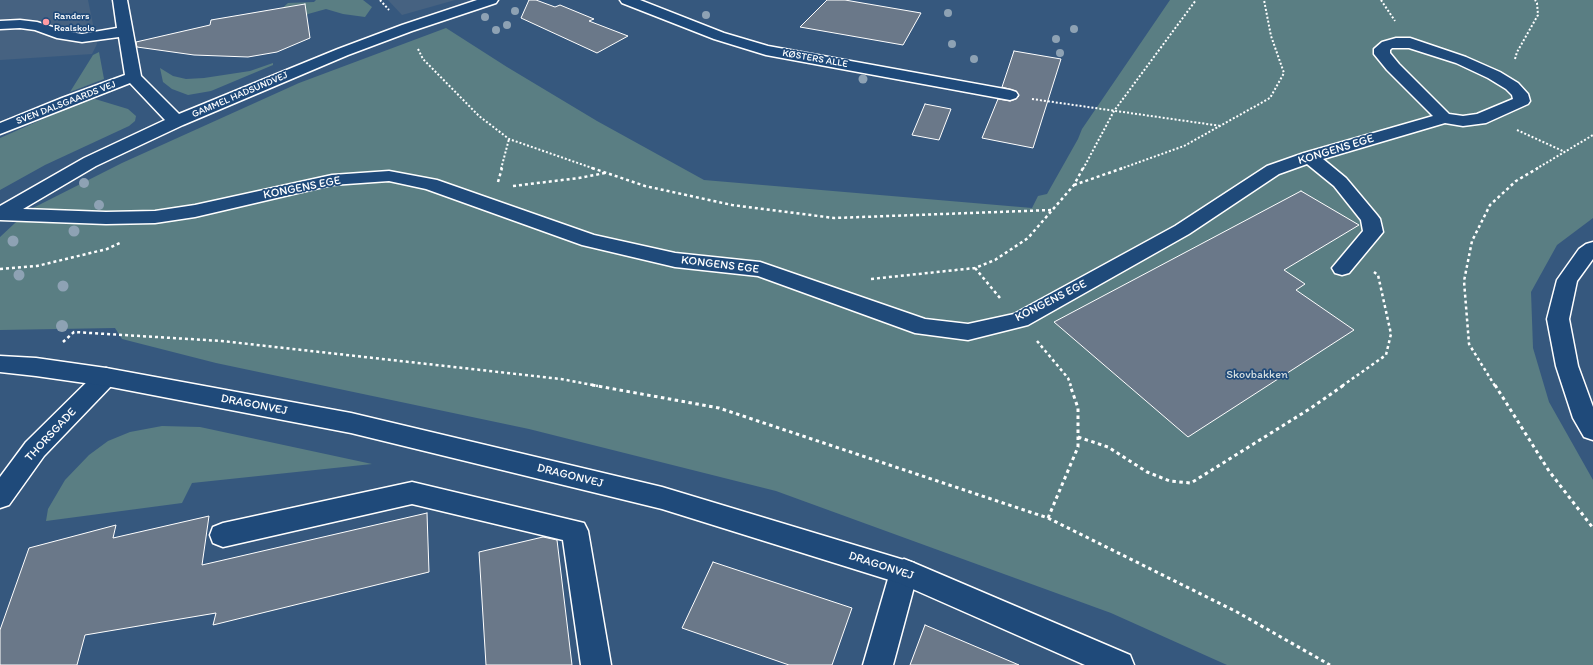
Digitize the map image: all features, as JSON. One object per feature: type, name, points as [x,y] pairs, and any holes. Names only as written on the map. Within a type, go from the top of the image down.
[{"type":"street","points":[[120,0],[133,77],[168,114],[177,121]]},
{"type":"street","name":"GAMMEL HADSUNDVEJ","points":[[0,214],[90,162],[177,121],[343,52],[407,28],[491,0]]},
{"type":"street","name":"KØSTERS ALLE","points":[[627,0],[719,36],[766,50],[1010,95]]},
{"type":"street","points":[[0,25],[20,24],[37,26],[62,35],[82,38],[126,31]]},
{"type":"street","name":"KONGENS EGE","points":[[0,214],[106,218],[155,217],[195,211],[332,180],[389,176],[495,197],[589,240],[675,260],[760,269],[923,327],[968,332],[1020,320],[1182,230],[1273,170],[1310,157],[1444,118],[1463,120],[1480,119],[1522,101],[1520,94],[1512,86],[1494,75],[1461,60],[1419,44],[1396,42],[1382,49],[1382,54],[1444,118]]},
{"type":"street","name":"SVEN DALSGAARDS VEJ","points":[[0,129],[68,101],[133,77]]},
{"type":"street","points":[[1310,157],[1340,182],[1370,219],[1374,232],[1348,261]]},
{"type":"street","points":[[1593,249],[1586,254],[1567,280],[1558,319],[1567,366],[1585,418],[1593,430]]},
{"type":"street","name":"DRAGONVEJ","points":[[0,364],[36,367],[106,377],[352,423],[662,498],[904,572],[1119,665]]},
{"type":"street","name":"THORSGADE","points":[[0,497],[35,449],[106,377]]},
{"type":"street","points":[[223,535],[412,493],[575,531],[596,665]]},
{"type":"street","points":[[878,665],[904,572]]},
{"type":"path","points":[[867,280],[975,268],[995,260],[1028,238],[1074,185],[1114,111],[1196,0]]},
{"type":"path","points":[[1074,185],[1184,146],[1270,98],[1284,73],[1271,36],[1264,0]]},
{"type":"path","points":[[1517,52],[1538,15],[1537,3],[1535,0]]},
{"type":"path","points":[[416,45],[423,59],[479,116],[509,140],[645,186],[732,205],[834,218],[1052,210]]},
{"type":"path","points":[[1010,95],[1221,126]]},
{"type":"path","points":[[1487,116],[1565,152]]},
{"type":"path","points":[[1593,135],[1516,181],[1490,205],[1472,241],[1464,281],[1469,344],[1549,471],[1593,528]]},
{"type":"path","points":[[509,140],[495,197],[544,183],[606,173]]},
{"type":"path","points":[[0,269],[37,266],[107,249],[121,243]]},
{"type":"path","points":[[1078,437],[1108,447],[1147,472],[1170,481],[1190,483],[1311,408],[1386,355],[1391,334],[1378,275],[1348,261]]},
{"type":"path","points":[[975,268],[1068,378],[1078,408],[1078,447],[1048,518]]},
{"type":"path","points":[[36,367],[74,332],[222,341],[561,379],[719,408],[1048,518],[1237,612],[1330,665]]},
{"type":"shaded area","name":"Randers Realskole","points":[[0,0],[88,0],[97,44],[92,54],[0,60]]},
{"type":"shaded area","points":[[388,0],[455,0],[402,15]]},
{"type":"green space","points":[[316,0],[363,0],[372,7],[365,17],[343,14],[326,9],[308,14],[301,22],[278,12],[288,3],[314,2]]},
{"type":"green space","name":"Skovbakken","points":[[1170,0],[1593,0],[1593,218],[1557,245],[1531,292],[1533,348],[1549,402],[1593,480],[1593,665],[1227,665],[1111,613],[776,491],[529,429],[216,363],[122,339],[115,328],[0,330],[0,237],[29,210],[122,163],[299,83],[446,28],[507,67],[597,121],[704,180],[1032,208],[1038,196],[1047,194],[1078,139],[1082,129]]},
{"type":"green space","points":[[99,52],[104,79],[70,92],[93,55]]},
{"type":"green space","points":[[273,63],[273,65],[211,91],[188,95],[172,89],[163,82],[160,68],[173,76],[186,79],[204,78],[250,71]]},
{"type":"green space","points":[[95,99],[128,109],[136,116],[135,121],[129,126],[45,165],[0,190],[0,138],[77,104]]},
{"type":"green space","points":[[162,426],[200,427],[372,464],[192,483],[182,503],[46,521],[48,509],[65,480],[89,455],[108,441],[130,432]]},
{"type":"building","points":[[529,0],[536,0],[555,7],[560,5],[594,19],[589,21],[628,36],[597,53],[521,18]]},
{"type":"building","points":[[827,0],[845,0],[921,13],[903,45],[800,27]]},
{"type":"building","points":[[305,4],[310,38],[277,52],[248,57],[194,55],[137,47],[136,42],[210,25],[211,20]]},
{"type":"building","points":[[1014,51],[1061,59],[1033,148],[982,138],[998,99],[1010,101],[1019,96],[1016,91],[1002,87]]},
{"type":"building","points":[[925,104],[951,109],[939,140],[912,135]]},
{"type":"building","points":[[1301,191],[1359,225],[1284,270],[1305,284],[1296,290],[1354,330],[1188,437],[1054,322]]},
{"type":"building","points":[[427,513],[429,572],[213,625],[216,613],[85,635],[77,665],[0,665],[0,630],[29,548],[116,525],[113,538],[209,516],[202,565]]},
{"type":"building","points":[[543,537],[557,540],[572,665],[486,665],[479,552]]},
{"type":"building","points":[[713,562],[852,608],[832,665],[789,665],[682,628]]},
{"type":"building","points":[[925,625],[1019,665],[910,665]]},
{"type":"place","name":"Randers Realskole","points":[[46,22]]}]
